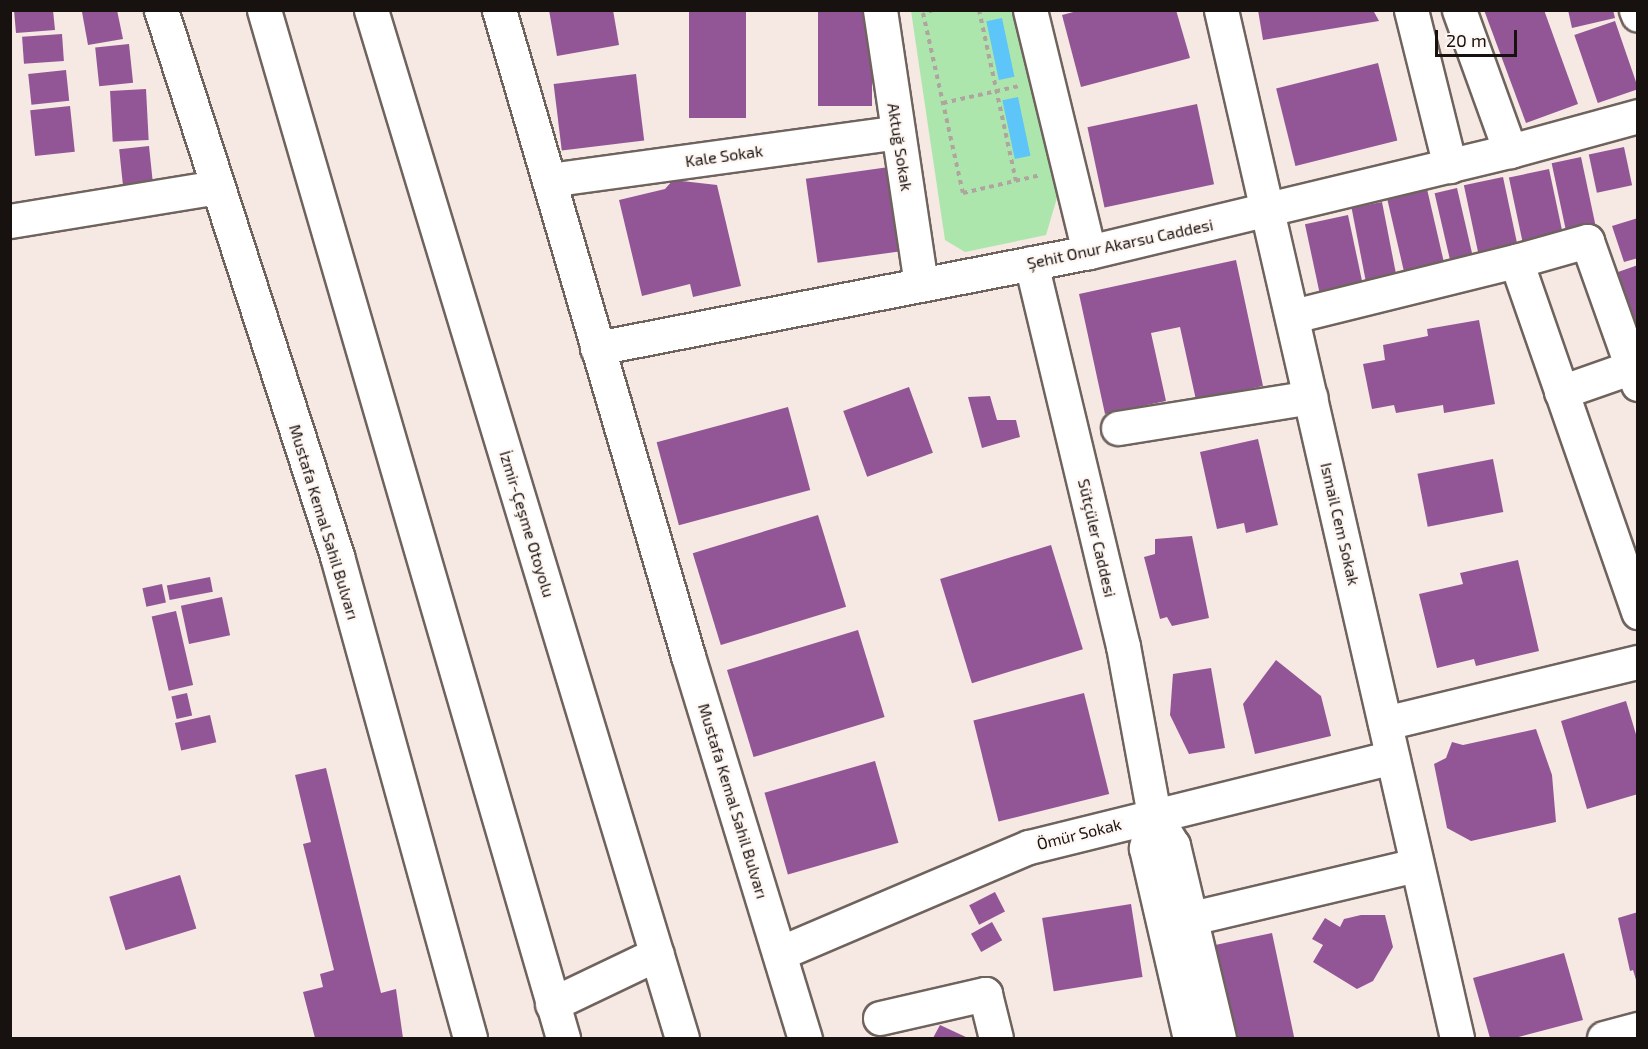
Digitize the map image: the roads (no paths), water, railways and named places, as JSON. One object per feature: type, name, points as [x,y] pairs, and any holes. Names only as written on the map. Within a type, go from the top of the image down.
[{"type":"main road","name":"Mustafa Kemal Sahil Bulvarı","points":[[161,10],[337,556],[470,1038]]},
{"type":"main road","points":[[264,10],[563,1038]]},
{"type":"main road","name":"İzmir-Çeşme Otoyolu","points":[[371,10],[682,1038]]},
{"type":"main road","name":"Mustafa Kemal Sahil Bulvarı","points":[[499,10],[597,348],[805,1038]]},
{"type":"main road","name":"Aktuğ Sokak","points":[[880,10],[921,284]]},
{"type":"main road","points":[[1030,10],[1089,252]]},
{"type":"main road","name":"Ismail Cem Sokak","points":[[1221,10],[1457,1038]]},
{"type":"main road","points":[[1411,10],[1450,166]]},
{"type":"main road","points":[[1459,10],[1510,151]]},
{"type":"main road","points":[[1636,10],[1638,15]]},
{"type":"main road","name":"Şehit Onur Akarsu Caddesi","points":[[597,348],[1089,252],[1450,166],[1638,116]]},
{"type":"main road","name":"Kale Sokak","points":[[549,180],[898,132]]},
{"type":"main road","points":[[10,221],[217,187]]},
{"type":"main road","points":[[1293,316],[1516,261],[1587,241],[1636,372],[1562,392]]},
{"type":"main road","points":[[1516,261],[1638,612]]},
{"type":"main road","name":"Sütçüler Caddesi","points":[[1031,263],[1123,646],[1154,815],[1173,845],[1219,1038]]},
{"type":"main road","points":[[1118,428],[1311,397]]},
{"type":"main road","points":[[1385,723],[1638,662]]},
{"type":"main road","name":"Ömür Sokak","points":[[780,953],[1029,847],[1392,757]]},
{"type":"main road","name":"Sütçüler Caddesi","points":[[1154,815],[1146,848],[1190,1038]]},
{"type":"main road","points":[[1191,918],[1416,865]]},
{"type":"main road","points":[[552,1004],[657,954]]},
{"type":"main road","points":[[880,1018],[985,994],[996,1038]]},
{"type":"main road","points":[[1604,1038],[1638,1029]]},
{"type":"water","points":[[1002,18],[1014,77],[999,80],[986,21]]},
{"type":"water","points":[[1018,97],[1030,156],[1015,159],[1002,100]]}]
